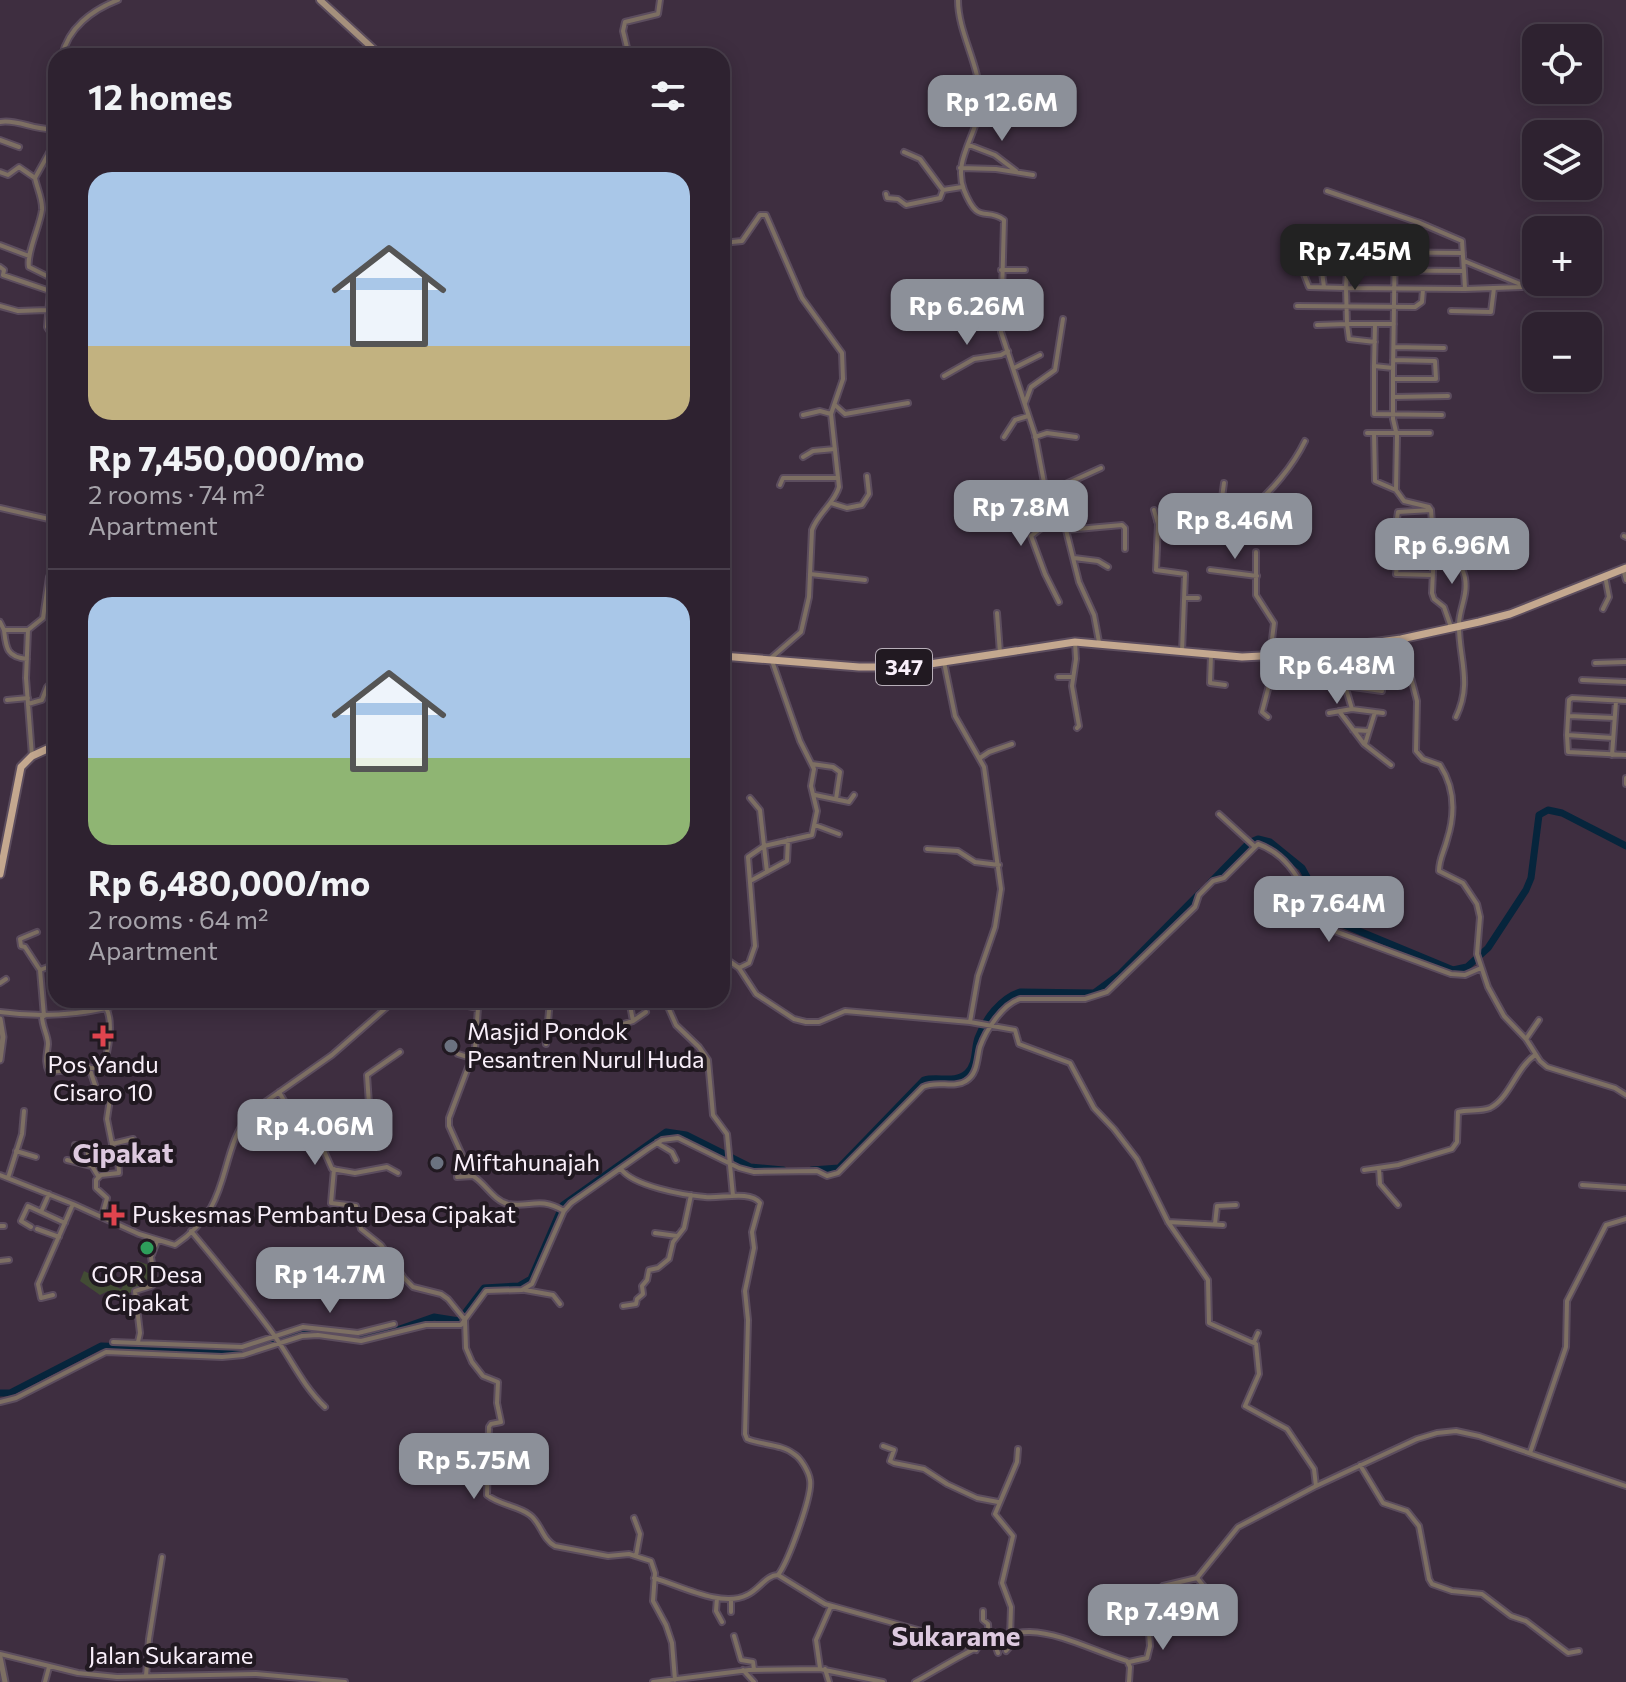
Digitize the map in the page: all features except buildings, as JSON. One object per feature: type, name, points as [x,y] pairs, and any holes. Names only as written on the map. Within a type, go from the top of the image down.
[{"type":"main road","points":[[320,0],[375,48]]},
{"type":"main road","name":"347","points":[[730,657],[872,668],[944,662],[1075,642],[1211,655],[1270,656],[1401,639],[1456,628],[1510,614],[1625,568]]},
{"type":"main road","points":[[0,874],[17,778],[23,764],[48,749]]},
{"type":"street","points":[[65,48],[70,36],[88,15],[118,0]]},
{"type":"street","points":[[627,48],[623,31],[625,22],[658,14],[660,0]]},
{"type":"street","points":[[958,0],[980,99],[969,145],[960,161],[962,187],[977,212],[1004,220],[1000,325],[1035,437],[1046,493],[1066,530],[1079,582],[1094,615],[1097,642]]},
{"type":"street","points":[[0,123],[14,122],[48,128]]},
{"type":"street","points":[[0,140],[19,147]]},
{"type":"street","points":[[969,145],[995,155],[1018,172]]},
{"type":"street","points":[[904,152],[920,159],[943,190]]},
{"type":"street","points":[[35,178],[48,157]]},
{"type":"street","points":[[0,172],[8,175],[19,167],[35,178],[42,210],[29,256],[29,267],[48,276]]},
{"type":"street","points":[[960,168],[1033,175]]},
{"type":"street","points":[[943,190],[962,187]]},
{"type":"street","points":[[886,194],[887,198],[898,199],[906,205],[940,198],[943,190]]},
{"type":"street","points":[[1327,191],[1460,240],[1465,289]]},
{"type":"street","points":[[730,242],[742,241],[760,215],[766,215],[802,298],[842,353],[843,379],[831,414],[839,487],[812,530],[807,606],[801,632],[774,654],[772,661],[814,771],[811,786],[815,795],[814,832],[808,837],[764,846],[748,857],[755,946],[749,963],[739,968]]},
{"type":"street","points":[[1363,239],[1395,238],[1393,414],[1396,490],[1401,499],[1431,510]]},
{"type":"street","points":[[0,245],[29,256]]},
{"type":"street","points":[[1361,252],[1463,253]]},
{"type":"street","points":[[1302,269],[1307,286],[1465,289],[1525,286],[1464,261]]},
{"type":"street","points":[[0,267],[4,269],[3,275],[48,290]]},
{"type":"street","points":[[1001,270],[1025,270]]},
{"type":"street","points":[[1375,342],[1349,339],[1347,270],[1464,271]]},
{"type":"street","points":[[1322,272],[1324,287]]},
{"type":"street","points":[[1451,311],[1491,312],[1494,288]]},
{"type":"street","points":[[1297,306],[1420,305],[1423,289]]},
{"type":"street","points":[[48,304],[48,329]]},
{"type":"street","points":[[0,306],[18,311],[47,310]]},
{"type":"street","points":[[1024,406],[1031,387],[1055,370],[1063,319]]},
{"type":"street","points":[[1375,324],[1373,412],[1442,415]]},
{"type":"street","points":[[1317,325],[1394,324]]},
{"type":"street","points":[[1394,347],[1444,348]]},
{"type":"street","points":[[944,376],[974,359],[1008,351]]},
{"type":"street","points":[[1014,368],[1040,355]]},
{"type":"street","points":[[1393,360],[1435,361],[1437,375],[1436,379],[1393,379]]},
{"type":"street","points":[[1374,366],[1393,368]]},
{"type":"street","points":[[1393,397],[1448,396]]},
{"type":"street","points":[[835,405],[845,414],[908,403]]},
{"type":"street","points":[[803,415],[820,411],[831,414]]},
{"type":"street","points":[[1004,437],[1015,420],[1028,416]]},
{"type":"street","points":[[1035,437],[1047,433],[1076,437]]},
{"type":"street","points":[[1367,433],[1430,433]]},
{"type":"street","points":[[1374,433],[1375,481],[1396,490]]},
{"type":"street","points":[[1157,521],[1228,524],[1247,512],[1271,487],[1298,455],[1305,441]]},
{"type":"street","points":[[803,457],[813,451],[835,449]]},
{"type":"street","points":[[1046,493],[1101,468]]},
{"type":"street","points":[[831,503],[847,508],[862,505],[869,494],[867,476]]},
{"type":"street","points":[[780,485],[783,478],[838,478]]},
{"type":"street","points":[[1224,483],[1221,505],[1232,519]]},
{"type":"street","points":[[0,508],[48,519]]},
{"type":"street","points":[[1154,510],[1157,521],[1156,570],[1184,573],[1182,652]]},
{"type":"street","points":[[1431,510],[1398,512],[1397,531],[1394,534],[1398,557],[1396,574],[1433,575]]},
{"type":"street","points":[[1431,510],[1434,599],[1444,607],[1456,628],[1465,663],[1465,689],[1456,717]]},
{"type":"street","points":[[1059,602],[1031,536],[1033,532],[1061,521]]},
{"type":"street","points":[[1066,530],[1122,525],[1125,528],[1125,549]]},
{"type":"street","points":[[1397,531],[1433,532]]},
{"type":"street","points":[[1395,548],[1434,549]]},
{"type":"street","points":[[1456,548],[1465,576],[1466,591],[1456,628]]},
{"type":"street","points":[[1256,552],[1256,595],[1274,623],[1270,656],[1273,670],[1262,712],[1268,717]]},
{"type":"street","points":[[1074,558],[1094,560],[1108,567]]},
{"type":"street","points":[[1625,568],[1626,580]]},
{"type":"street","points":[[1210,570],[1257,576]]},
{"type":"street","points":[[810,574],[865,580]]},
{"type":"street","points":[[1603,609],[1609,597],[1605,576]]},
{"type":"street","points":[[4,630],[28,630],[43,618],[48,585]]},
{"type":"street","points":[[1185,598],[1198,598]]},
{"type":"street","points":[[997,613],[1000,653]]},
{"type":"street","points":[[0,622],[4,630],[4,644],[9,652],[27,659]]},
{"type":"street","points":[[28,630],[32,756]]},
{"type":"street","points":[[1401,639],[1417,701],[1416,751],[1423,759],[1440,765],[1453,801],[1451,825],[1440,857],[1439,871],[1463,883],[1477,904],[1480,917],[1477,954],[1496,1004],[1547,1067],[1615,1088],[1626,1095]]},
{"type":"street","points":[[1075,642],[1076,659],[1072,677],[1077,728]]},
{"type":"street","points":[[1334,649],[1352,709]]},
{"type":"street","points":[[1211,655],[1210,683],[1225,685]]},
{"type":"street","points":[[944,662],[955,716],[980,758],[986,777],[999,865],[999,908],[978,976],[970,1022]]},
{"type":"street","points":[[1595,663],[1626,662]]},
{"type":"street","points":[[1058,677],[1072,677]]},
{"type":"street","points":[[1582,680],[1626,682]]},
{"type":"street","points":[[28,704],[42,700],[48,686]]},
{"type":"street","points":[[1346,686],[1382,691]]},
{"type":"street","points":[[7,700],[28,698]]},
{"type":"street","points":[[1626,701],[1571,698],[1567,735],[1569,753],[1626,755]]},
{"type":"street","points":[[1612,755],[1616,700]]},
{"type":"street","points":[[1329,713],[1352,709],[1383,713]]},
{"type":"street","points":[[1339,711],[1364,744],[1391,765]]},
{"type":"street","points":[[1364,744],[1375,712]]},
{"type":"street","points":[[1569,716],[1615,719]]},
{"type":"street","points":[[1353,730],[1369,731]]},
{"type":"street","points":[[1567,735],[1613,738]]},
{"type":"street","points":[[980,758],[1012,744]]},
{"type":"street","points":[[812,764],[833,767],[840,772],[836,799]]},
{"type":"street","points":[[815,795],[849,802],[854,795]]},
{"type":"street","points":[[750,798],[760,810],[767,872]]},
{"type":"street","points":[[1219,814],[1252,844],[1264,845],[1292,868],[1327,925],[1337,932],[1451,974],[1465,975],[1480,966]]},
{"type":"street","points":[[815,825],[839,834]]},
{"type":"street","points":[[751,880],[787,861],[788,840]]},
{"type":"street","points":[[522,1290],[534,1280],[562,1209],[657,1143],[678,1138],[754,1172],[817,1171],[827,1176],[838,1173],[923,1087],[934,1082],[963,1083],[969,1079],[975,1071],[981,1045],[1005,1007],[1014,1000],[1085,999],[1107,992],[1195,907],[1199,895],[1213,881],[1224,878],[1252,844]]},
{"type":"street","points":[[927,849],[958,851],[975,862],[999,865]]},
{"type":"street","points":[[0,1012],[43,1016],[106,1008],[110,1031],[104,1065],[49,1072],[45,1061],[48,1040],[43,1032],[43,1016],[40,970],[25,947],[21,946],[20,939],[37,932]]},
{"type":"street","points":[[730,962],[739,968],[756,994],[794,1019],[819,1022],[845,1011],[992,1025],[1015,1030],[1019,1044],[1072,1066],[1094,1108],[1137,1159],[1168,1222],[1210,1283],[1209,1323],[1254,1342],[1257,1347],[1259,1374],[1245,1406],[1287,1429],[1314,1469],[1316,1486]]},
{"type":"street","points":[[40,970],[48,967]]},
{"type":"street","points":[[0,983],[6,979]]},
{"type":"street","points":[[0,1175],[157,1241],[175,1245],[216,1202],[241,1124],[251,1112],[332,1055],[386,1008]]},
{"type":"street","points":[[466,1164],[449,1126],[449,1118],[476,1046],[478,1008]]},
{"type":"street","points":[[546,1044],[549,1008]]},
{"type":"street","points":[[631,1008],[633,1021]]},
{"type":"street","points":[[669,1008],[676,1025],[708,1060],[713,1115],[725,1129],[733,1196]]},
{"type":"street","points":[[617,1026],[633,1021],[646,1012]]},
{"type":"street","points":[[0,1019],[3,1037],[0,1060]]},
{"type":"street","points":[[1526,1039],[1539,1020]]},
{"type":"street","points":[[318,1137],[362,1120],[369,1104],[367,1075],[400,1052]]},
{"type":"street","points":[[458,1054],[471,1058]]},
{"type":"street","points":[[1364,1170],[1452,1149],[1457,1142],[1457,1114],[1492,1106],[1505,1093],[1522,1065],[1535,1055]]},
{"type":"street","points":[[89,1067],[97,1091],[110,1099],[107,1119],[120,1171],[98,1176]]},
{"type":"street","points":[[274,1095],[305,1128],[318,1137],[329,1165],[334,1169],[355,1173],[387,1167],[398,1173]]},
{"type":"street","points":[[8,1178],[23,1130],[24,1111]]},
{"type":"street","points":[[112,1144],[133,1139]]},
{"type":"street","points":[[657,1143],[672,1152],[676,1160]]},
{"type":"street","points":[[75,1161],[75,1145],[87,1146],[89,1165]]},
{"type":"street","points":[[16,1151],[36,1157]]},
{"type":"street","points":[[67,1160],[95,1169],[98,1176],[96,1188],[107,1198],[102,1217]]},
{"type":"street","points":[[621,1168],[625,1174],[645,1185],[717,1198],[753,1197],[760,1203],[752,1232],[754,1248],[745,1291],[748,1324],[745,1434],[747,1439],[757,1443],[793,1452],[810,1480],[798,1532],[778,1575]]},
{"type":"street","points":[[1379,1168],[1380,1184],[1398,1205]]},
{"type":"street","points":[[334,1169],[331,1203],[356,1206],[361,1229],[381,1245],[404,1278],[413,1287],[441,1294],[463,1319],[466,1348],[472,1362],[483,1376],[498,1382],[497,1403],[501,1422],[489,1427],[487,1495],[529,1514],[548,1542],[555,1546],[608,1556],[636,1556],[651,1561],[653,1601],[672,1643],[675,1680]]},
{"type":"street","points":[[457,1177],[473,1176],[510,1205],[542,1202],[562,1209]]},
{"type":"street","points":[[1582,1185],[1626,1188]]},
{"type":"street","points":[[41,1212],[49,1194]]},
{"type":"street","points":[[623,1306],[636,1304],[637,1298],[643,1294],[642,1286],[649,1270],[668,1261],[671,1245],[686,1224],[691,1195]]},
{"type":"street","points":[[53,1295],[41,1298],[38,1284],[73,1204]]},
{"type":"street","points":[[1215,1224],[1217,1206],[1236,1205]]},
{"type":"street","points":[[31,1227],[21,1221],[27,1207],[65,1223]]},
{"type":"street","points":[[1530,1453],[1566,1347],[1567,1301],[1606,1225],[1626,1219]]},
{"type":"street","points":[[1168,1222],[1223,1225]]},
{"type":"street","points":[[37,1229],[59,1237]]},
{"type":"street","points":[[191,1231],[325,1407]]},
{"type":"street","points":[[655,1233],[677,1236]]},
{"type":"street","points":[[134,1346],[140,1333],[135,1291],[155,1283],[151,1257],[157,1241]]},
{"type":"street","points":[[0,1261],[9,1260]]},
{"type":"street","points":[[0,1402],[16,1398],[99,1353],[134,1346],[233,1348],[308,1335],[374,1340],[426,1325],[457,1326],[486,1291],[522,1290],[553,1295],[560,1304]]},
{"type":"street","points":[[113,1342],[222,1357],[243,1355],[303,1327],[358,1333],[394,1324]]},
{"type":"street","points":[[1254,1342],[1258,1333]]},
{"type":"street","points":[[915,1682],[991,1643],[1027,1632],[1039,1633],[1129,1662],[1144,1660],[1148,1654],[1148,1619],[1156,1592],[1163,1586],[1197,1578],[1238,1527],[1360,1465],[1437,1433],[1456,1431],[1626,1486]]},
{"type":"street","points":[[883,1446],[894,1450],[890,1461],[894,1463],[924,1469],[977,1498],[998,1502]]},
{"type":"street","points":[[1006,1651],[1014,1642],[1011,1636],[1011,1607],[1002,1583],[1013,1538],[1008,1527],[996,1516],[998,1502],[1016,1464],[1018,1449]]},
{"type":"street","points":[[1360,1465],[1383,1503],[1407,1511],[1419,1526],[1432,1584],[1452,1591],[1482,1594],[1511,1616],[1526,1621],[1568,1653],[1579,1651]]},
{"type":"street","points":[[634,1518],[640,1534],[636,1556]]},
{"type":"street","points":[[146,1676],[162,1557]]},
{"type":"street","points":[[654,1578],[731,1601],[756,1591],[769,1576],[778,1575],[831,1606],[936,1635],[976,1650]]},
{"type":"street","points":[[1197,1578],[1217,1605],[1216,1610]]},
{"type":"street","points":[[717,1598],[716,1611],[722,1622]]},
{"type":"street","points":[[731,1601],[731,1612]]},
{"type":"street","points":[[829,1682],[816,1640],[831,1606]]},
{"type":"street","points":[[983,1611],[991,1643],[998,1653]]},
{"type":"street","points":[[734,1636],[740,1659],[753,1662],[754,1670]]},
{"type":"street","points":[[0,1656],[5,1682]]},
{"type":"street","name":"Jalan Sukarame","points":[[0,1656],[100,1679],[146,1676],[198,1679],[256,1674],[345,1682]]},
{"type":"street","points":[[1129,1662],[1129,1682]]},
{"type":"street","points":[[45,1682],[49,1667]]},
{"type":"street","points":[[653,1682],[743,1670],[823,1669],[883,1682]]},
{"type":"street","points":[[743,1670],[754,1682]]},
{"type":"green space","points":[[137,1261],[149,1265],[153,1285],[126,1294],[108,1291],[100,1295],[80,1281],[84,1271],[121,1289]]},
{"type":"waterway","points":[[1210,883],[1249,843],[1258,839],[1270,842],[1302,868],[1330,919],[1453,970],[1467,967],[1488,948],[1526,890],[1531,878],[1539,815],[1548,810],[1562,813],[1626,846]]},
{"type":"waterway","points":[[812,1170],[839,1168],[924,1080],[952,1079],[967,1073],[985,1024],[1006,999],[1020,992],[1094,993],[1120,974],[1201,892]]},
{"type":"waterway","points":[[0,1393],[10,1393],[101,1346],[245,1351],[305,1330],[359,1337],[397,1330],[434,1317],[459,1321],[484,1288],[519,1286],[531,1279],[563,1205],[666,1132],[686,1135],[750,1167],[783,1170]]},
{"type":"place","name":"Pos Yandu Cisaro 10","points":[[103,1036]]},
{"type":"place","name":"Masjid Pondok Pesantren Nurul Huda","points":[[451,1046]]},
{"type":"place","name":"Miftahunajah","points":[[437,1163]]},
{"type":"place","name":"Puskesmas Pembantu Desa Cipakat","points":[[114,1215]]},
{"type":"place","name":"GOR Desa Cipakat","points":[[147,1248]]},
{"type":"district","name":"Cipakat","points":[[123,1153]]},
{"type":"district","name":"Sukarame","points":[[956,1636]]}]
